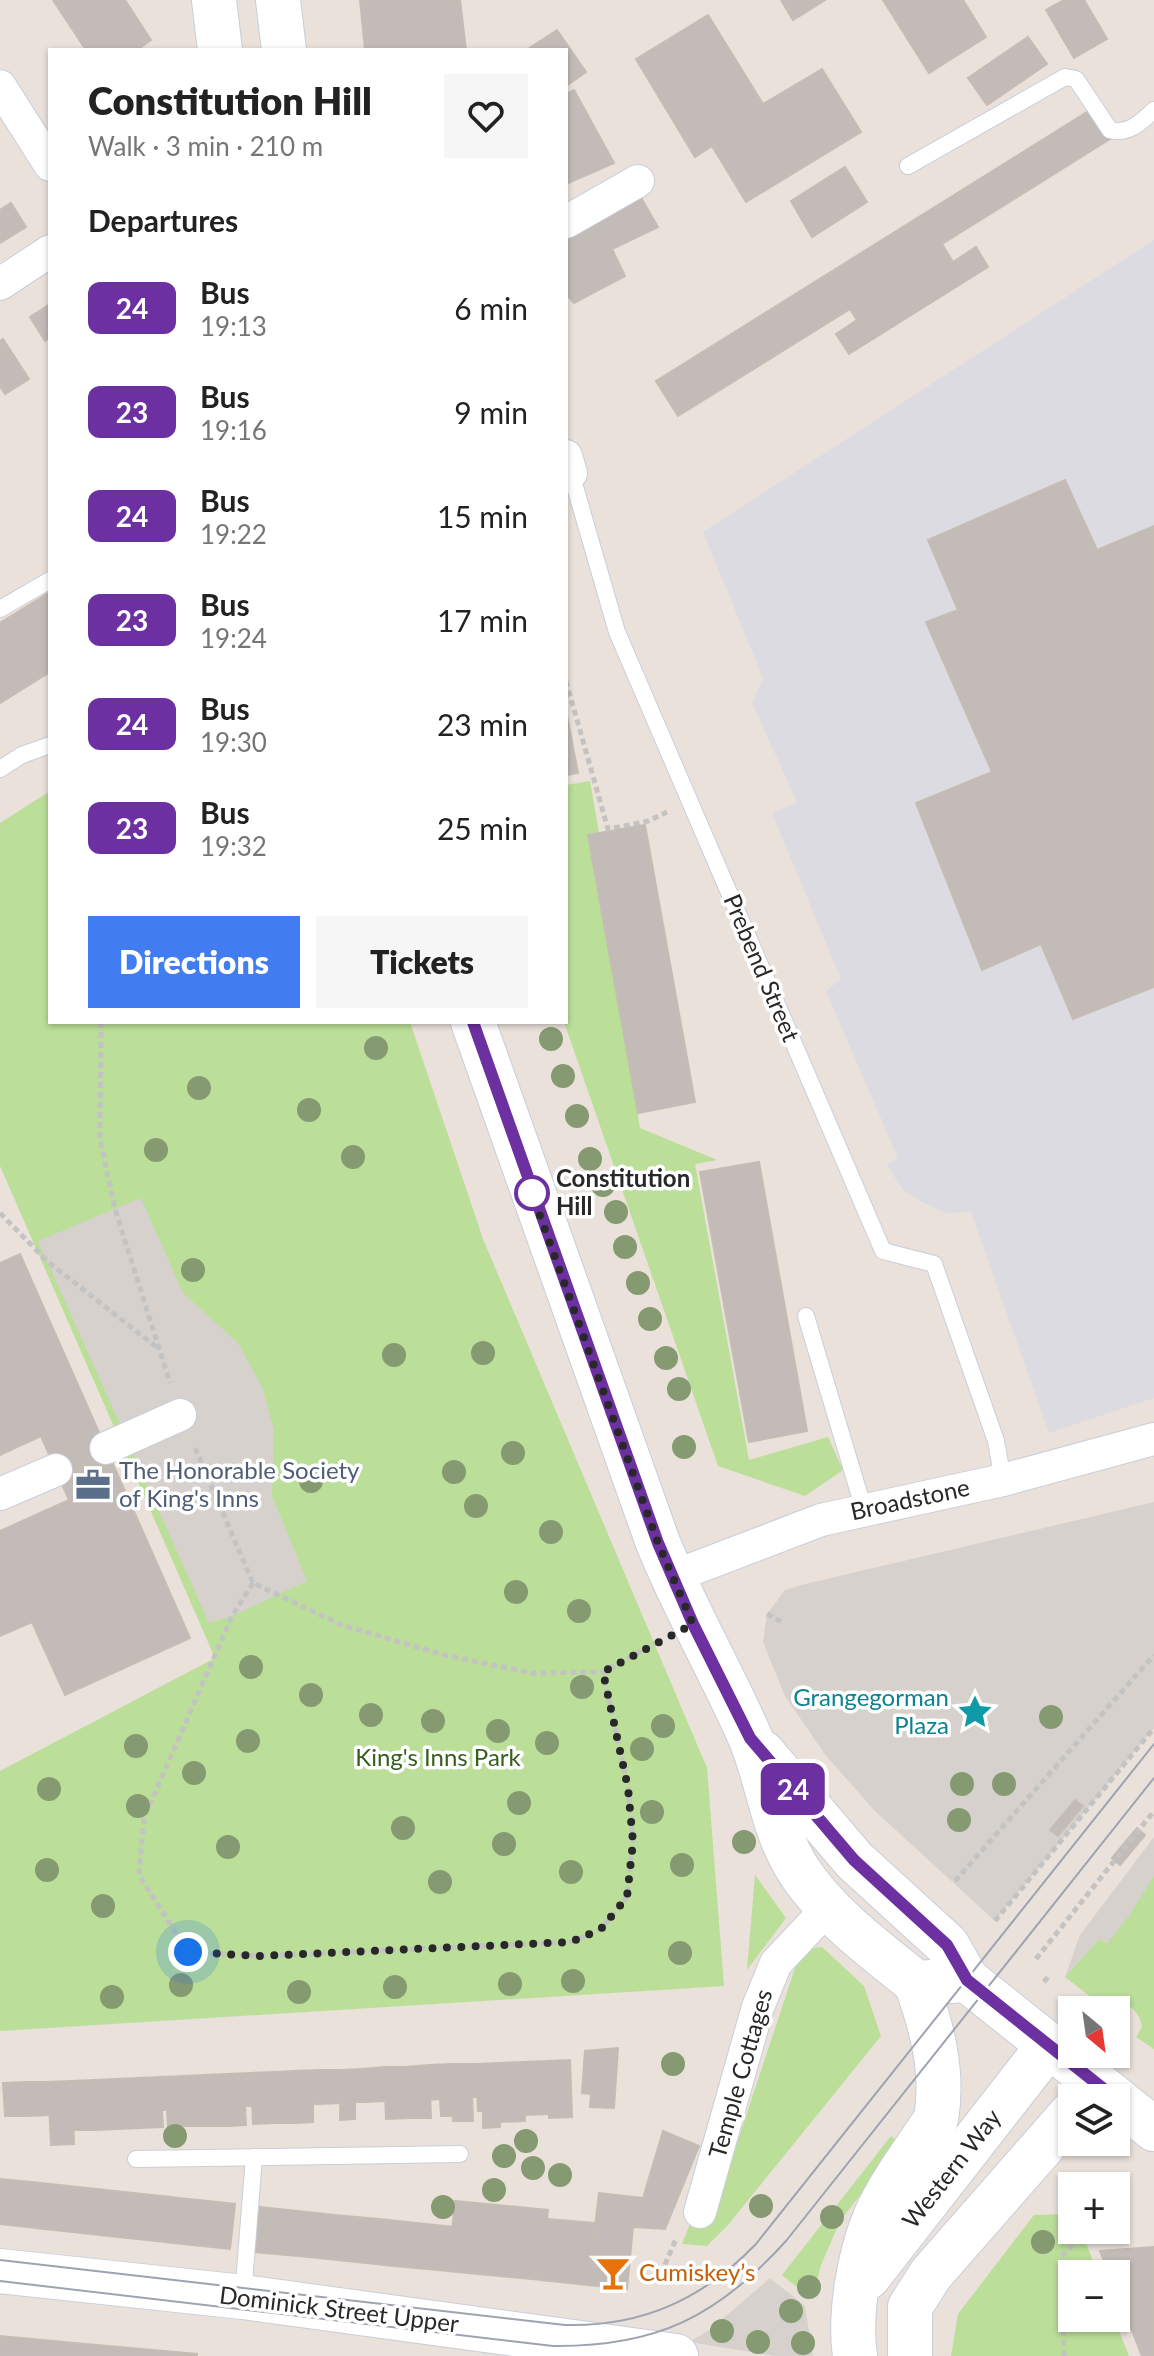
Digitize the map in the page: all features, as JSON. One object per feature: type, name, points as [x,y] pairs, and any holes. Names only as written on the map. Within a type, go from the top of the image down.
[{"type":"main road","points":[[214,0],[220,48]]},
{"type":"main road","points":[[278,0],[284,48]]},
{"type":"main road","points":[[474,1024],[672,1577],[750,1738],[777,1828],[798,1870],[828,1908],[916,1983],[967,1980]]},
{"type":"main road","points":[[750,1738],[854,1860],[947,1945],[967,1980],[1049,2045],[1084,2084]]},
{"type":"main road","name":"Western Way","points":[[855,2356],[851,2328],[856,2292],[876,2215],[936,2119],[940,2093],[936,2052],[931,2024],[916,1983]]},
{"type":"main road","name":"Western Way","points":[[856,2292],[1049,2045]]},
{"type":"main road","points":[[1130,2116],[1154,2129]]},
{"type":"main road","name":"Western Way","points":[[910,2356],[910,2307],[931,2274],[1058,2141]]},
{"type":"main road","name":"Dominick Street Upper","points":[[0,2271],[243,2297],[484,2342],[676,2356]]},
{"type":"street","points":[[0,86],[48,162]]},
{"type":"street","points":[[568,221],[638,181]]},
{"type":"street","points":[[0,284],[48,252]]},
{"type":"street","points":[[106,1448],[180,1415]]},
{"type":"street","name":"Broadstone","points":[[672,1577],[821,1520],[1003,1480],[1154,1439]]},
{"type":"street","points":[[0,1494],[56,1470]]},
{"type":"street","name":"Temple Cottages","points":[[700,2212],[758,2007],[776,1963],[828,1908]]},
{"type":"lane","points":[[908,166],[1065,77],[1076,79],[1110,130],[1121,133],[1137,126],[1154,110]]},
{"type":"lane","name":"Prebend Street","points":[[568,465],[617,632],[883,1251],[934,1264],[996,1441],[1003,1480]]},
{"type":"lane","points":[[0,609],[48,581]]},
{"type":"lane","points":[[0,769],[48,746]]},
{"type":"lane","points":[[806,1316],[864,1510]]},
{"type":"lane","points":[[136,2159],[460,2154]]},
{"type":"lane","points":[[243,2297],[254,2157]]},
{"type":"path","points":[[568,688],[608,829],[648,821],[690,802]]},
{"type":"path","points":[[101,1024],[100,1139],[115,1209],[180,1415],[253,1583],[342,1625],[444,1655],[532,1673],[603,1672],[693,1624]]},
{"type":"path","points":[[0,1213],[47,1261],[160,1350]]},
{"type":"path","points":[[253,1583],[232,1616],[144,1818],[139,1875],[188,1952],[259,1956],[571,1942],[601,1929],[627,1897],[633,1842],[628,1788],[603,1672]]},
{"type":"path","points":[[767,1614],[784,1623]]},
{"type":"path","points":[[955,1881],[1154,1655]]},
{"type":"path","points":[[995,1921],[1154,1728]]},
{"type":"path","points":[[1036,1959],[1154,1811]]},
{"type":"path","points":[[1044,1982],[1050,1974]]},
{"type":"path","points":[[1064,2356],[1061,2257],[1074,2244]]},
{"type":"shaded area","points":[[1154,240],[1154,1398],[1049,1433],[971,1212],[946,1213],[924,1203],[903,1190],[887,1165],[898,1158],[826,991],[841,979],[772,813],[797,802],[752,703],[763,678],[703,532]]},
{"type":"shaded area","points":[[141,1198],[183,1293],[238,1343],[262,1387],[274,1430],[272,1496],[307,1581],[232,1616],[209,1623],[38,1241]]},
{"type":"shaded area","name":"Grangegorman Plaza","points":[[1154,1502],[1154,1728],[995,1921],[875,1811],[826,1756],[785,1696],[763,1642],[767,1614],[785,1590],[801,1585]]},
{"type":"shaded area","points":[[1154,1837],[1154,1876],[1131,1913],[1108,1943],[1099,1939],[1065,1977],[1080,1935]]},
{"type":"shaded area","points":[[770,2278],[805,2306],[813,2356],[774,2356],[689,2342],[711,2329]]},
{"type":"green space","points":[[590,781],[599,833],[589,835],[640,1128],[717,1160],[695,1164],[749,1460],[828,1437],[843,1470],[805,1496],[718,1466],[565,1024],[568,1024],[568,785]]},
{"type":"green space","name":"King's Inns Park","points":[[48,792],[48,1024],[411,1024],[483,1239],[707,1768],[724,1986],[0,2031],[0,1771],[215,1658],[0,1166],[0,823]]},
{"type":"green space","points":[[1154,1870],[1154,2049],[1136,2037],[1142,2027],[1130,2007],[1130,1996],[1090,1996],[1065,1977],[1099,1939],[1107,1943]]},
{"type":"green space","points":[[755,1875],[786,1918],[747,1970]]},
{"type":"green space","points":[[822,1947],[864,1986],[881,2036],[728,2225],[707,2246],[682,2244],[693,2216],[713,2216],[796,1965],[813,1948]]},
{"type":"green space","points":[[891,2136],[900,2144],[840,2221],[821,2265],[812,2299],[782,2275]]},
{"type":"green space","points":[[1058,2214],[1058,2244],[1086,2244],[1093,2260],[1058,2260],[1058,2332],[1120,2332],[1129,2356],[951,2356],[958,2314],[1034,2215]]},
{"type":"building","points":[[53,0],[125,0],[151,40],[140,48],[85,48]]},
{"type":"building","points":[[360,0],[460,0],[466,48],[365,48]]},
{"type":"building","points":[[781,0],[825,0],[793,20]]},
{"type":"building","points":[[883,0],[963,0],[986,37],[929,73]]},
{"type":"building","points":[[1064,0],[1084,0],[1107,39],[1074,58],[1046,10]]},
{"type":"building","points":[[708,15],[763,104],[822,69],[861,132],[746,202],[712,146],[695,157],[636,59]]},
{"type":"building","points":[[557,30],[586,72],[568,85],[568,48],[531,47]]},
{"type":"building","points":[[1028,37],[1047,64],[987,105],[968,78]]},
{"type":"building","points":[[574,90],[614,163],[568,183],[568,93]]},
{"type":"building","points":[[1092,109],[1110,139],[942,244],[953,262],[976,247],[988,267],[849,354],[836,334],[857,320],[850,309],[678,416],[656,381]]},
{"type":"building","points":[[845,167],[867,202],[812,237],[791,201]]},
{"type":"building","points":[[640,196],[658,227],[612,249],[625,276],[574,303],[568,296],[568,238]]},
{"type":"building","points":[[11,203],[26,227],[0,243],[0,210]]},
{"type":"building","points":[[48,305],[48,339],[45,341],[30,317]]},
{"type":"building","points":[[3,339],[29,379],[5,394],[0,386],[0,341]]},
{"type":"building","points":[[1065,480],[1097,550],[1154,526],[1154,987],[1073,1019],[1041,944],[982,970],[916,803],[992,772],[926,622],[958,610],[928,540]]},
{"type":"building","points":[[48,593],[48,673],[0,703],[0,623]]},
{"type":"building","points":[[568,720],[578,773],[568,775]]},
{"type":"building","points":[[645,825],[695,1102],[638,1113],[588,835]]},
{"type":"building","points":[[759,1162],[807,1431],[749,1442],[700,1172]]},
{"type":"building","name":"The Honorable Society of King's Inns","points":[[20,1254],[190,1638],[65,1695],[32,1622],[0,1636],[0,1531],[69,1500],[41,1436],[0,1455],[0,1263]]},
{"type":"building","points":[[1075,1800],[1083,1806],[1058,1836],[1050,1830]]},
{"type":"building","points":[[1137,1828],[1145,1835],[1120,1865],[1112,1858]]},
{"type":"building","points":[[618,2048],[614,2108],[590,2107],[591,2094],[582,2093],[585,2051]]},
{"type":"building","points":[[570,2060],[572,2117],[549,2118],[547,2061]]},
{"type":"building","points":[[547,2061],[549,2114],[525,2115],[523,2062]]},
{"type":"building","points":[[523,2062],[525,2121],[500,2122],[498,2063]]},
{"type":"building","points":[[498,2063],[500,2127],[483,2128],[483,2111],[478,2111],[476,2064]]},
{"type":"building","points":[[451,2064],[476,2064],[477,2097],[472,2097],[473,2121],[453,2121]]},
{"type":"building","points":[[451,2064],[453,2116],[441,2116],[440,2099],[430,2100],[429,2065]]},
{"type":"building","points":[[429,2065],[431,2118],[408,2118],[406,2067]]},
{"type":"building","points":[[384,2067],[406,2067],[408,2118],[386,2119]]},
{"type":"building","points":[[384,2067],[385,2101],[364,2102],[363,2069]]},
{"type":"building","points":[[363,2069],[364,2102],[355,2102],[355,2119],[340,2120],[341,2070]]},
{"type":"building","points":[[318,2070],[341,2070],[342,2103],[319,2104]]},
{"type":"building","points":[[318,2070],[319,2104],[313,2104],[313,2122],[296,2123],[295,2071]]},
{"type":"building","points":[[295,2071],[296,2123],[274,2123],[273,2072]]},
{"type":"building","points":[[273,2072],[274,2123],[253,2124],[251,2073]]},
{"type":"building","points":[[251,2073],[252,2106],[245,2106],[246,2125],[228,2126],[227,2074]]},
{"type":"building","points":[[227,2074],[228,2126],[207,2126],[205,2075]]},
{"type":"building","points":[[205,2075],[207,2126],[185,2126],[184,2076]]},
{"type":"building","points":[[184,2076],[185,2126],[168,2127],[167,2110],[162,2110],[160,2077]]},
{"type":"building","points":[[160,2077],[163,2127],[140,2128],[138,2078]]},
{"type":"building","points":[[138,2078],[140,2128],[118,2129],[116,2079]]},
{"type":"building","points":[[116,2079],[118,2129],[96,2130],[94,2080]]},
{"type":"building","points":[[94,2080],[96,2130],[73,2130],[71,2081]]},
{"type":"building","points":[[71,2081],[74,2144],[51,2145],[48,2082]]},
{"type":"building","points":[[26,2082],[48,2082],[50,2115],[27,2116]]},
{"type":"building","points":[[26,2082],[27,2116],[5,2116],[3,2083]]},
{"type":"building","points":[[663,2131],[699,2146],[665,2229],[633,2227],[627,2289],[588,2285],[599,2193],[643,2198]]},
{"type":"building","points":[[0,2179],[41,2183],[36,2228],[0,2224]]},
{"type":"building","points":[[41,2183],[105,2190],[100,2235],[36,2228]]},
{"type":"building","points":[[105,2190],[170,2197],[165,2242],[100,2235]]},
{"type":"building","points":[[170,2197],[235,2204],[230,2249],[165,2242]]},
{"type":"building","points":[[455,2201],[548,2210],[541,2280],[448,2271]]},
{"type":"building","points":[[260,2207],[324,2214],[319,2258],[255,2252]]},
{"type":"building","points":[[324,2214],[388,2220],[384,2265],[319,2258]]},
{"type":"building","points":[[547,2219],[594,2223],[588,2285],[541,2280]]},
{"type":"building","points":[[388,2220],[453,2227],[448,2271],[384,2265]]},
{"type":"building","points":[[1154,2247],[1154,2356],[1142,2356],[1130,2326],[1130,2260],[1104,2260],[1100,2251]]},
{"type":"building","points":[[0,2336],[63,2342],[62,2356],[0,2356]]},
{"type":"building","points":[[63,2342],[197,2354],[197,2356],[62,2356]]},
{"type":"tunnel","points":[[56,1470],[106,1448]]},
{"type":"tram line","points":[[0,2260],[565,2325],[620,2321],[670,2306],[715,2280],[756,2244],[1154,1744]]},
{"type":"tram line","points":[[0,2281],[553,2346],[623,2341],[682,2322],[735,2290],[786,2241],[1154,1778]]},
{"type":"bus line","name":"24","points":[[474,1024],[658,1543],[693,1624],[750,1738],[854,1860],[947,1945],[967,1980],[1097,2084]]},
{"type":"place","name":"Constitution Hill","points":[[532,1193]]},
{"type":"place","name":"The Honorable Society of King's Inns","points":[[93,1485]]},
{"type":"place","name":"Grangegorman Plaza","points":[[975,1712]]},
{"type":"place","name":"Cumiskey’s","points":[[613,2273]]},
{"type":"route","points":[[188,1952],[259,1956],[571,1942],[601,1929],[627,1897],[633,1842],[628,1788],[603,1672],[693,1624],[658,1543],[530,1188],[532,1193]]}]
